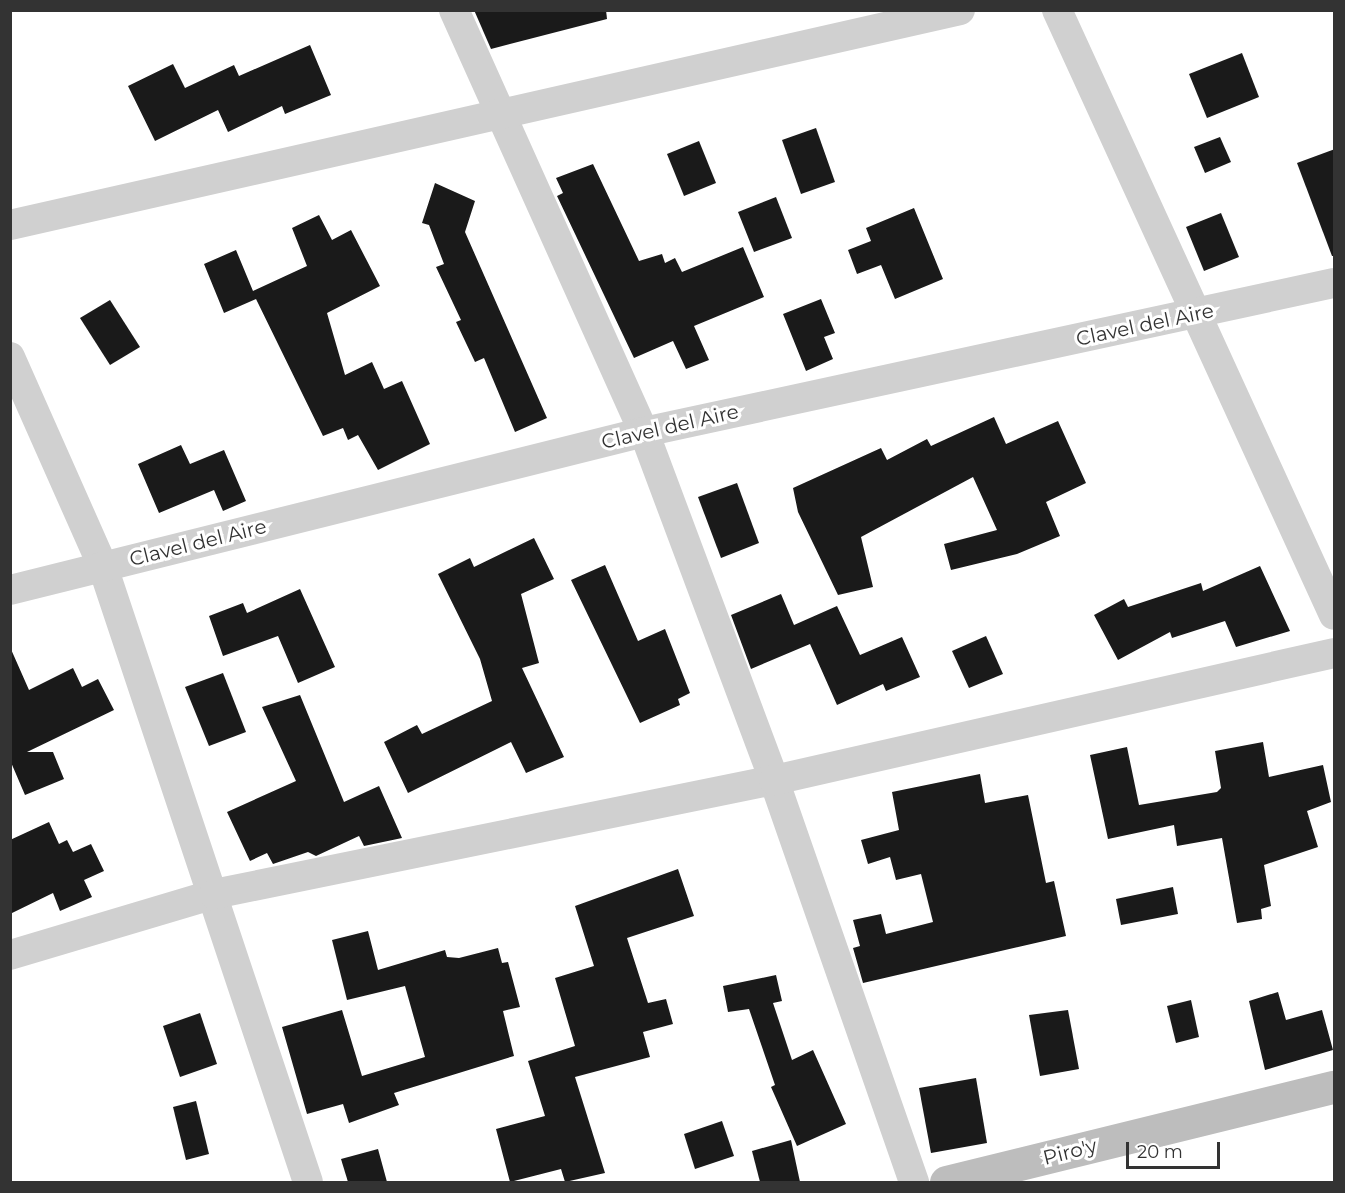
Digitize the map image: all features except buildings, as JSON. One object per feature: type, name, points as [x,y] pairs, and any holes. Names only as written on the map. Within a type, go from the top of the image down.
[{"type":"main road","name":"Piro'y","points":[[946,1182],[1335,1087]]},
{"type":"street","points":[[454,10],[644,432],[774,780],[914,1182]]},
{"type":"street","points":[[10,225],[502,117],[960,10]]},
{"type":"street","points":[[1057,10],[1335,615]]},
{"type":"street","name":"Clavel del Aire","points":[[10,590],[644,432],[1335,283]]},
{"type":"street","points":[[10,357],[104,567],[308,1182]]},
{"type":"street","points":[[10,955],[214,894],[774,780],[1335,653]]}]
